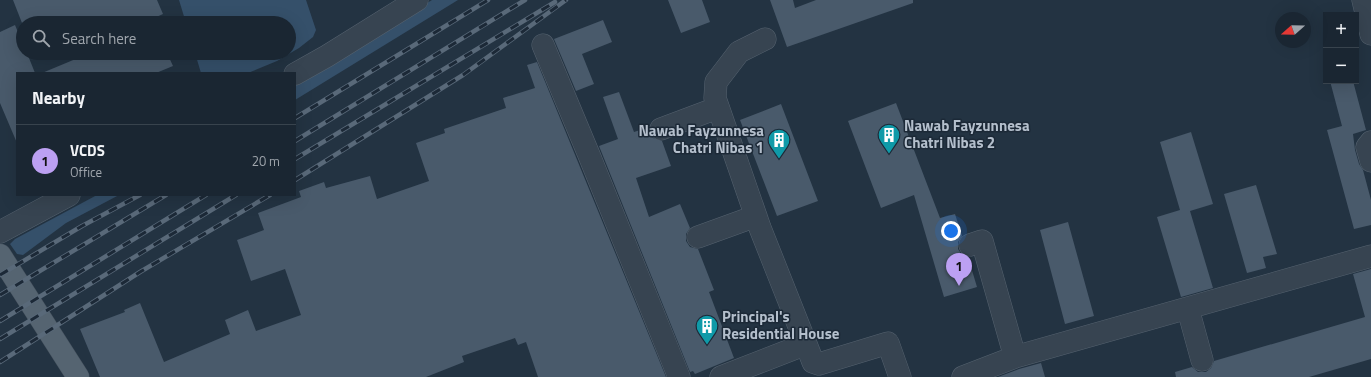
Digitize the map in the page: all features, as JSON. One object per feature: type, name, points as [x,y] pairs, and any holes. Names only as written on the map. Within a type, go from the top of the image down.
[{"type":"main road","points":[[0,255],[78,377]]},
{"type":"street","points":[[296,73],[417,0]]},
{"type":"street","points":[[1363,0],[1371,34]]},
{"type":"street","points":[[765,39],[739,52],[716,82],[714,91],[717,108],[756,216],[813,362],[819,364],[888,343],[900,377]]},
{"type":"street","points":[[543,45],[679,377]]},
{"type":"street","points":[[661,129],[717,108]]},
{"type":"street","points":[[1371,142],[1367,147],[1371,161]]},
{"type":"street","points":[[0,232],[67,196]]},
{"type":"street","points":[[698,237],[756,216]]},
{"type":"street","points":[[970,245],[982,241],[1015,358]]},
{"type":"street","points":[[963,377],[1015,358],[1371,256]]},
{"type":"street","points":[[1188,309],[1202,360]]},
{"type":"street","points":[[721,377],[806,344]]},
{"type":"water","points":[[179,0],[306,0],[316,30],[313,37],[296,50],[296,16],[184,16]]},
{"type":"water","points":[[432,0],[458,0],[296,99],[296,83]]},
{"type":"water","points":[[197,60],[279,60],[250,72],[201,72]]},
{"type":"water","points":[[95,196],[117,196],[66,223],[23,255],[17,254],[10,244],[15,239]]},
{"type":"building","points":[[13,0],[157,0],[163,14],[159,16],[19,16]]},
{"type":"building","points":[[668,0],[702,0],[710,22],[681,33]]},
{"type":"building","points":[[770,0],[793,0],[795,8],[816,0],[913,0],[913,3],[787,47]]},
{"type":"building","points":[[603,20],[612,42],[582,54],[594,84],[576,91],[554,39]]},
{"type":"building","points":[[15,25],[16,60],[30,60],[35,72],[16,72],[16,141],[0,103],[0,32]]},
{"type":"building","points":[[73,60],[170,60],[173,66],[158,72],[44,72]]},
{"type":"building","points":[[537,62],[666,377],[538,377],[526,342],[518,345],[515,338],[462,356],[464,362],[426,377],[100,377],[80,329],[125,312],[124,310],[140,303],[164,362],[230,334],[225,320],[248,310],[256,331],[301,315],[285,269],[251,281],[237,240],[264,230],[258,213],[301,197],[299,191],[324,182],[326,188],[370,176],[377,199],[429,181],[416,143],[445,133],[444,129],[506,108],[503,98],[535,88],[527,65]]},
{"type":"building","points":[[1331,84],[1354,84],[1366,130],[1353,134],[1355,150],[1359,164],[1363,170],[1371,200],[1371,225],[1354,229],[1327,130],[1342,126]]},
{"type":"building","points":[[619,92],[634,132],[649,127],[649,133],[653,138],[662,141],[671,166],[636,178],[649,217],[680,204],[690,228],[686,234],[686,241],[690,247],[698,249],[714,290],[709,292],[734,358],[695,374],[693,371],[690,372],[599,146],[618,139],[603,97]]},
{"type":"building","name":"Nawab Fayzunnesa Chatri Nibas 2","points":[[896,103],[940,218],[955,214],[962,236],[958,242],[958,249],[962,255],[968,257],[977,287],[944,297],[914,195],[881,208],[848,121]]},
{"type":"building","name":"Nawab Fayzunnesa Chatri Nibas 1","points":[[781,104],[818,201],[777,216],[740,120]]},
{"type":"building","points":[[1191,132],[1213,204],[1190,211],[1213,288],[1181,297],[1157,217],[1180,210],[1160,142]]},
{"type":"building","points":[[1256,185],[1277,254],[1263,257],[1266,268],[1247,273],[1224,194]]},
{"type":"building","points":[[1068,222],[1094,316],[1065,324],[1040,230]]},
{"type":"building","points":[[1371,269],[1371,359],[1309,377],[1176,377],[1175,372],[1192,367],[1198,372],[1206,372],[1211,368],[1214,361],[1365,317],[1353,274]]},
{"type":"building","points":[[1041,363],[1045,377],[998,377],[1019,369]]},
{"type":"railway","points":[[296,117],[488,0]]},
{"type":"railway","points":[[296,140],[525,0]]},
{"type":"railway","points":[[296,179],[463,75],[566,0]]},
{"type":"railway","points":[[296,158],[555,2]]},
{"type":"railway","points":[[0,275],[82,226],[138,196]]},
{"type":"railway","points":[[0,295],[164,196]]},
{"type":"railway","points":[[0,321],[204,196]]},
{"type":"railway","points":[[0,339],[234,196]]},
{"type":"railway","points":[[0,362],[140,272],[268,196]]},
{"type":"place","name":"Nawab Fayzunnesa Chatri Nibas 2","points":[[889,154]]},
{"type":"place","name":"Nawab Fayzunnesa Chatri Nibas 1","points":[[779,160]]},
{"type":"place","name":"VCDS","points":[[959,286]]},
{"type":"place","name":"Principal's Residential House","points":[[707,346]]}]
